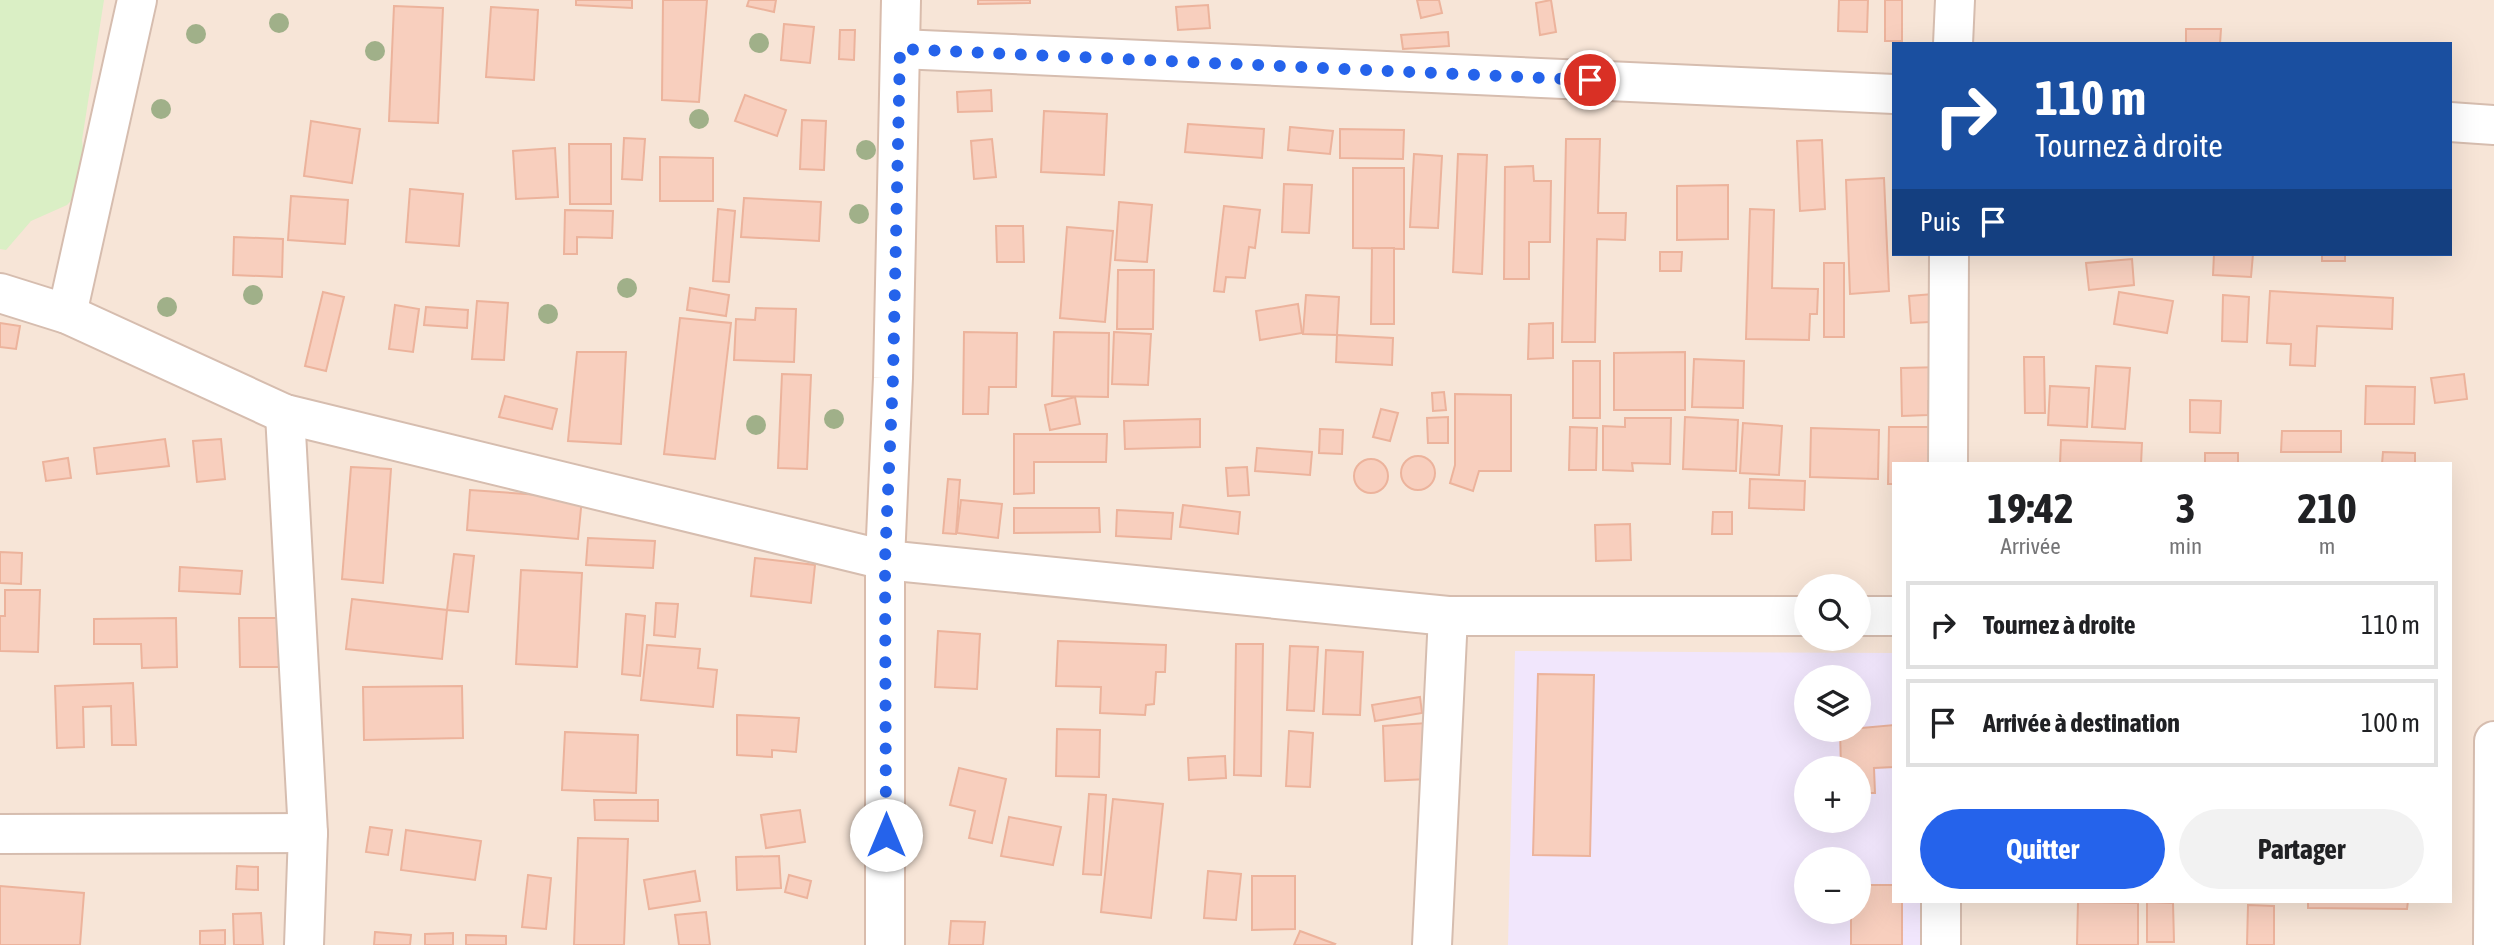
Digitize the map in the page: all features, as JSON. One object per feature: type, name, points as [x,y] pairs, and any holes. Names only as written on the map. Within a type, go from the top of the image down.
[{"type":"street","points":[[67,314],[137,0]]},
{"type":"street","points":[[886,945],[885,560],[893,378],[901,0]]},
{"type":"street","points":[[1952,42],[1955,0]]},
{"type":"street","points":[[900,49],[1892,94]]},
{"type":"street","points":[[2452,122],[2494,125]]},
{"type":"street","points":[[1948,462],[1949,256]]},
{"type":"street","points":[[0,293],[67,314],[285,414],[885,560],[1448,616],[1794,616]]},
{"type":"street","points":[[285,414],[308,833],[304,945]]},
{"type":"street","points":[[1432,945],[1448,616]]},
{"type":"street","points":[[1871,616],[1892,616]]},
{"type":"street","points":[[2493,945],[2494,741]]},
{"type":"street","points":[[0,834],[308,833]]},
{"type":"street","points":[[1941,903],[1941,945]]},
{"type":"shaded area","points":[[0,0],[2494,0],[2494,945],[0,945]]},
{"type":"shaded area","points":[[1515,651],[1892,653],[1892,903],[1929,903],[1928,945],[1508,945]]},
{"type":"green space","points":[[0,0],[104,0],[82,140],[87,184],[67,205],[31,221],[6,250],[0,249]]},
{"type":"building","points":[[576,0],[632,0],[632,8],[576,5]]},
{"type":"building","points":[[663,0],[707,0],[699,102],[662,100]]},
{"type":"building","points":[[749,0],[776,0],[774,12],[747,6]]},
{"type":"building","points":[[978,0],[1030,0],[1030,3],[978,4]]},
{"type":"building","points":[[1417,0],[1439,0],[1442,13],[1421,18]]},
{"type":"building","points":[[1551,0],[1556,32],[1540,35],[1536,3]]},
{"type":"building","points":[[1839,0],[1868,0],[1867,32],[1838,31]]},
{"type":"building","points":[[1885,0],[1902,0],[1902,41],[1885,41]]},
{"type":"building","points":[[1208,5],[1210,28],[1178,30],[1176,7]]},
{"type":"building","points":[[394,6],[443,8],[438,123],[389,121]]},
{"type":"building","points":[[491,7],[538,10],[534,80],[486,77]]},
{"type":"building","points":[[784,24],[814,27],[810,63],[781,60]]},
{"type":"building","points":[[2186,29],[2221,29],[2220,42],[2186,42]]},
{"type":"building","points":[[840,30],[855,30],[854,60],[839,59]]},
{"type":"building","points":[[1448,32],[1449,46],[1403,49],[1401,35]]},
{"type":"building","points":[[991,90],[992,111],[958,112],[957,92]]},
{"type":"building","points":[[745,95],[786,110],[777,136],[735,121]]},
{"type":"building","points":[[1044,111],[1107,114],[1104,175],[1041,172]]},
{"type":"building","points":[[802,120],[826,121],[824,170],[800,169]]},
{"type":"building","points":[[311,121],[360,129],[352,183],[304,176]]},
{"type":"building","points":[[1188,124],[1264,129],[1262,158],[1185,152]]},
{"type":"building","points":[[1290,127],[1333,131],[1330,154],[1288,150]]},
{"type":"building","points":[[1340,129],[1404,130],[1403,159],[1340,158]]},
{"type":"building","points":[[624,138],[645,139],[642,180],[622,179]]},
{"type":"building","points":[[992,139],[996,177],[974,179],[971,141]]},
{"type":"building","points":[[1566,139],[1600,139],[1598,213],[1626,213],[1625,240],[1597,239],[1595,342],[1562,342]]},
{"type":"building","points":[[1822,140],[1825,209],[1800,211],[1797,141]]},
{"type":"building","points":[[569,144],[611,144],[611,204],[570,204]]},
{"type":"building","points":[[555,148],[558,197],[516,199],[513,151]]},
{"type":"building","points":[[1414,154],[1442,156],[1438,228],[1410,227]]},
{"type":"building","points":[[1458,154],[1487,155],[1482,274],[1453,272]]},
{"type":"building","points":[[660,157],[713,158],[713,201],[660,201]]},
{"type":"building","points":[[1533,166],[1534,181],[1551,181],[1550,242],[1529,242],[1529,279],[1504,279],[1505,167]]},
{"type":"building","points":[[1353,168],[1404,168],[1404,249],[1353,248]]},
{"type":"building","points":[[1884,178],[1889,291],[1850,294],[1846,180]]},
{"type":"building","points":[[1284,184],[1312,185],[1309,233],[1282,232]]},
{"type":"building","points":[[1728,185],[1728,239],[1677,240],[1677,186]]},
{"type":"building","points":[[410,189],[463,194],[459,246],[406,242]]},
{"type":"building","points":[[291,196],[348,200],[345,244],[288,240]]},
{"type":"building","points":[[744,198],[821,202],[819,241],[741,237]]},
{"type":"building","points":[[1119,202],[1152,205],[1147,262],[1115,260]]},
{"type":"building","points":[[1224,206],[1260,210],[1255,248],[1249,247],[1245,278],[1226,277],[1224,292],[1214,291]]},
{"type":"building","points":[[718,209],[735,211],[729,282],[713,281]]},
{"type":"building","points":[[1750,209],[1774,210],[1772,288],[1818,289],[1817,314],[1810,314],[1809,340],[1746,339]]},
{"type":"building","points":[[565,210],[613,211],[612,238],[577,237],[577,254],[564,254]]},
{"type":"building","points":[[996,226],[1023,226],[1024,262],[997,262]]},
{"type":"building","points":[[1067,227],[1113,231],[1105,322],[1060,318]]},
{"type":"building","points":[[234,237],[283,239],[282,277],[233,275]]},
{"type":"building","points":[[1372,248],[1394,248],[1394,324],[1371,324]]},
{"type":"building","points":[[1660,252],[1682,252],[1681,271],[1660,271]]},
{"type":"building","points":[[2214,256],[2253,256],[2251,277],[2213,275]]},
{"type":"building","points":[[2322,256],[2345,256],[2345,261],[2322,261]]},
{"type":"building","points":[[2132,259],[2134,285],[2089,290],[2086,263]]},
{"type":"building","points":[[1824,263],[1844,263],[1844,337],[1824,337]]},
{"type":"building","points":[[1118,270],[1154,270],[1153,329],[1117,329]]},
{"type":"building","points":[[690,288],[729,295],[726,316],[687,310]]},
{"type":"building","points":[[2270,291],[2393,298],[2392,329],[2317,326],[2315,366],[2290,365],[2291,344],[2267,343]]},
{"type":"building","points":[[323,292],[344,297],[326,371],[305,366]]},
{"type":"building","points":[[2119,292],[2173,301],[2167,333],[2114,324]]},
{"type":"building","points":[[1946,293],[1948,321],[1911,323],[1909,296]]},
{"type":"building","points":[[1306,295],[1339,297],[1337,335],[1303,334]]},
{"type":"building","points":[[2223,295],[2249,297],[2247,342],[2222,341]]},
{"type":"building","points":[[477,301],[508,303],[504,360],[472,359]]},
{"type":"building","points":[[1298,304],[1302,333],[1260,340],[1256,311]]},
{"type":"building","points":[[395,305],[419,309],[413,352],[389,349]]},
{"type":"building","points":[[426,307],[468,310],[467,328],[424,325]]},
{"type":"building","points":[[756,308],[796,309],[794,362],[734,360],[736,319],[755,320]]},
{"type":"building","points":[[680,318],[731,323],[715,459],[664,454]]},
{"type":"building","points":[[0,323],[20,326],[16,349],[0,347]]},
{"type":"building","points":[[1553,323],[1553,358],[1528,359],[1529,324]]},
{"type":"building","points":[[964,332],[1017,333],[1016,387],[989,387],[988,414],[963,414]]},
{"type":"building","points":[[1054,332],[1109,333],[1108,397],[1052,396]]},
{"type":"building","points":[[1114,332],[1151,334],[1148,385],[1112,384]]},
{"type":"building","points":[[1337,335],[1393,338],[1392,365],[1336,362]]},
{"type":"building","points":[[577,352],[626,352],[621,444],[568,441]]},
{"type":"building","points":[[1685,352],[1685,410],[1614,410],[1614,353]]},
{"type":"building","points":[[2024,357],[2044,357],[2045,413],[2025,413]]},
{"type":"building","points":[[1694,359],[1744,361],[1743,408],[1692,407]]},
{"type":"building","points":[[1573,361],[1600,361],[1600,418],[1573,418]]},
{"type":"building","points":[[2096,366],[2130,368],[2125,429],[2092,427]]},
{"type":"building","points":[[1943,367],[1944,401],[1928,401],[1928,415],[1902,416],[1901,368]]},
{"type":"building","points":[[782,374],[811,375],[807,469],[778,468]]},
{"type":"building","points":[[2464,374],[2467,399],[2435,403],[2431,378]]},
{"type":"building","points":[[2050,386],[2089,388],[2087,427],[2048,425]]},
{"type":"building","points":[[2366,386],[2415,387],[2414,424],[2365,424]]},
{"type":"building","points":[[1444,392],[1446,410],[1433,411],[1432,393]]},
{"type":"building","points":[[1455,394],[1511,395],[1511,471],[1479,471],[1473,491],[1450,483],[1455,465]]},
{"type":"building","points":[[505,396],[557,409],[552,429],[499,417]]},
{"type":"building","points":[[1075,397],[1080,424],[1050,430],[1045,405]]},
{"type":"building","points":[[2190,400],[2221,401],[2220,433],[2190,432]]},
{"type":"building","points":[[1381,409],[1398,413],[1390,441],[1373,437]]},
{"type":"building","points":[[1448,417],[1448,443],[1428,443],[1427,418]]},
{"type":"building","points":[[1685,417],[1738,420],[1736,471],[1683,469]]},
{"type":"building","points":[[1625,418],[1671,418],[1670,464],[1632,463],[1633,471],[1603,470],[1603,426],[1625,427]]},
{"type":"building","points":[[1200,419],[1200,447],[1125,449],[1124,421]]},
{"type":"building","points":[[1743,423],[1782,426],[1779,475],[1740,473]]},
{"type":"building","points":[[1570,427],[1597,428],[1596,470],[1569,470]]},
{"type":"building","points":[[1889,427],[1944,427],[1944,462],[1892,462],[1892,484],[1888,484]]},
{"type":"building","points":[[1811,428],[1879,430],[1878,479],[1810,477]]},
{"type":"building","points":[[1320,429],[1343,430],[1342,454],[1319,453]]},
{"type":"building","points":[[2282,431],[2341,431],[2341,452],[2281,452]]},
{"type":"building","points":[[1014,434],[1107,434],[1106,462],[1034,462],[1034,493],[1014,494]]},
{"type":"building","points":[[165,439],[169,466],[97,474],[94,448]]},
{"type":"building","points":[[221,439],[225,479],[197,482],[193,441]]},
{"type":"building","points":[[2061,440],[2142,443],[2141,462],[2060,462]]},
{"type":"building","points":[[1257,448],[1312,452],[1310,475],[1255,471]]},
{"type":"building","points":[[2383,452],[2415,453],[2415,462],[2382,462]]},
{"type":"building","points":[[2205,453],[2238,453],[2238,462],[2205,462]]},
{"type":"building","points":[[1418,456],[1430,461],[1435,473],[1430,485],[1418,490],[1406,485],[1401,473],[1406,461]]},
{"type":"building","points":[[68,458],[71,478],[46,481],[43,462]]},
{"type":"building","points":[[1371,459],[1383,464],[1388,476],[1383,488],[1371,493],[1359,488],[1354,476],[1359,464]]},
{"type":"building","points":[[351,467],[391,469],[383,583],[342,579]]},
{"type":"building","points":[[1247,467],[1249,495],[1228,496],[1226,468]]},
{"type":"building","points":[[948,479],[960,480],[956,534],[943,533]]},
{"type":"building","points":[[1750,479],[1805,481],[1804,510],[1749,508]]},
{"type":"building","points":[[470,490],[582,498],[578,539],[467,530]]},
{"type":"building","points":[[961,500],[1002,504],[998,538],[957,533]]},
{"type":"building","points":[[1183,505],[1240,512],[1238,534],[1180,527]]},
{"type":"building","points":[[1014,508],[1099,508],[1100,532],[1014,533]]},
{"type":"building","points":[[1117,510],[1173,513],[1171,539],[1116,536]]},
{"type":"building","points":[[1713,512],[1732,512],[1732,534],[1712,534]]},
{"type":"building","points":[[1630,524],[1631,560],[1596,561],[1595,525]]},
{"type":"building","points":[[588,538],[655,541],[653,568],[586,565]]},
{"type":"building","points":[[0,552],[22,553],[21,584],[0,583]]},
{"type":"building","points":[[454,554],[474,556],[468,612],[447,610]]},
{"type":"building","points":[[755,558],[815,565],[811,603],[751,596]]},
{"type":"building","points":[[180,567],[242,571],[240,594],[179,591]]},
{"type":"building","points":[[521,570],[582,573],[577,667],[516,664]]},
{"type":"building","points":[[5,590],[40,590],[38,652],[0,651],[0,616],[5,616]]},
{"type":"building","points":[[352,599],[447,610],[442,659],[346,649]]},
{"type":"building","points":[[656,603],[678,604],[675,637],[654,635]]},
{"type":"building","points":[[626,614],[645,616],[640,676],[622,674]]},
{"type":"building","points":[[176,618],[177,667],[142,668],[141,644],[94,644],[94,619]]},
{"type":"building","points":[[239,618],[285,618],[284,667],[240,667]]},
{"type":"building","points":[[938,631],[980,634],[977,689],[935,687]]},
{"type":"building","points":[[1058,641],[1166,645],[1165,672],[1156,672],[1154,704],[1146,705],[1145,715],[1100,713],[1101,687],[1056,686]]},
{"type":"building","points":[[1236,644],[1263,644],[1261,776],[1234,775]]},
{"type":"building","points":[[647,645],[700,649],[698,668],[717,670],[713,707],[641,700]]},
{"type":"building","points":[[1290,646],[1318,647],[1314,711],[1287,710]]},
{"type":"building","points":[[1326,650],[1363,652],[1360,715],[1323,714]]},
{"type":"building","points":[[1538,674],[1594,675],[1590,856],[1533,855]]},
{"type":"building","points":[[133,683],[136,745],[112,745],[111,706],[83,707],[84,747],[57,748],[55,686]]},
{"type":"building","points":[[462,686],[463,738],[364,740],[363,687]]},
{"type":"building","points":[[1420,697],[1422,713],[1375,721],[1372,705]]},
{"type":"building","points":[[737,715],[799,718],[796,752],[772,750],[772,757],[737,755]]},
{"type":"building","points":[[1427,723],[1429,779],[1385,781],[1383,726]]},
{"type":"building","points":[[1892,725],[1892,767],[1874,768],[1875,793],[1871,793],[1871,756],[1841,756],[1840,742],[1871,742],[1871,727]]},
{"type":"building","points":[[1057,729],[1100,730],[1099,777],[1056,776]]},
{"type":"building","points":[[1289,731],[1313,733],[1310,787],[1286,786]]},
{"type":"building","points":[[565,732],[638,735],[636,793],[562,790]]},
{"type":"building","points":[[1225,756],[1226,778],[1189,780],[1188,758]]},
{"type":"building","points":[[959,768],[1006,779],[992,843],[969,838],[975,811],[950,805]]},
{"type":"building","points":[[1089,794],[1106,795],[1101,875],[1083,874]]},
{"type":"building","points":[[1113,799],[1163,804],[1151,918],[1101,912]]},
{"type":"building","points":[[594,800],[658,800],[658,821],[595,820]]},
{"type":"building","points":[[800,810],[805,842],[766,848],[761,815]]},
{"type":"building","points":[[1009,817],[1061,827],[1053,865],[1001,856]]},
{"type":"building","points":[[370,827],[392,830],[388,855],[366,852]]},
{"type":"building","points":[[406,830],[481,841],[475,880],[401,870]]},
{"type":"building","points":[[578,838],[628,839],[624,945],[574,945]]},
{"type":"building","points":[[779,856],[781,888],[737,890],[736,857]]},
{"type":"building","points":[[237,866],[258,867],[258,890],[236,889]]},
{"type":"building","points":[[695,871],[700,901],[649,909],[644,880]]},
{"type":"building","points":[[1208,871],[1241,874],[1236,920],[1204,918]]},
{"type":"building","points":[[528,875],[551,878],[546,929],[522,927]]},
{"type":"building","points":[[789,875],[811,881],[807,898],[785,892]]},
{"type":"building","points":[[1252,876],[1295,876],[1295,929],[1252,930]]},
{"type":"building","points":[[1871,885],[1892,885],[1892,903],[1902,903],[1902,945],[1851,945],[1851,924],[1871,924]]},
{"type":"building","points":[[0,886],[84,893],[80,945],[0,945]]},
{"type":"building","points":[[2078,903],[2138,903],[2138,945],[2077,945]]},
{"type":"building","points":[[2147,903],[2173,903],[2174,942],[2147,942]]},
{"type":"building","points":[[2308,903],[2408,903],[2407,909],[2308,908]]},
{"type":"building","points":[[2248,905],[2274,906],[2274,945],[2247,945]]},
{"type":"building","points":[[706,912],[710,945],[679,945],[675,915]]},
{"type":"building","points":[[261,913],[263,945],[234,945],[233,914]]},
{"type":"building","points":[[951,921],[985,922],[983,945],[949,945]]},
{"type":"building","points":[[225,930],[225,945],[200,945],[200,931]]},
{"type":"building","points":[[1300,931],[1335,944],[1294,945]]},
{"type":"building","points":[[375,932],[411,935],[410,945],[374,945]]},
{"type":"building","points":[[453,933],[453,945],[425,945],[425,934]]},
{"type":"building","points":[[466,935],[506,936],[506,945],[466,945]]},
{"type":"route","points":[[886,835],[885,560],[893,378],[900,49],[1590,80]]}]
